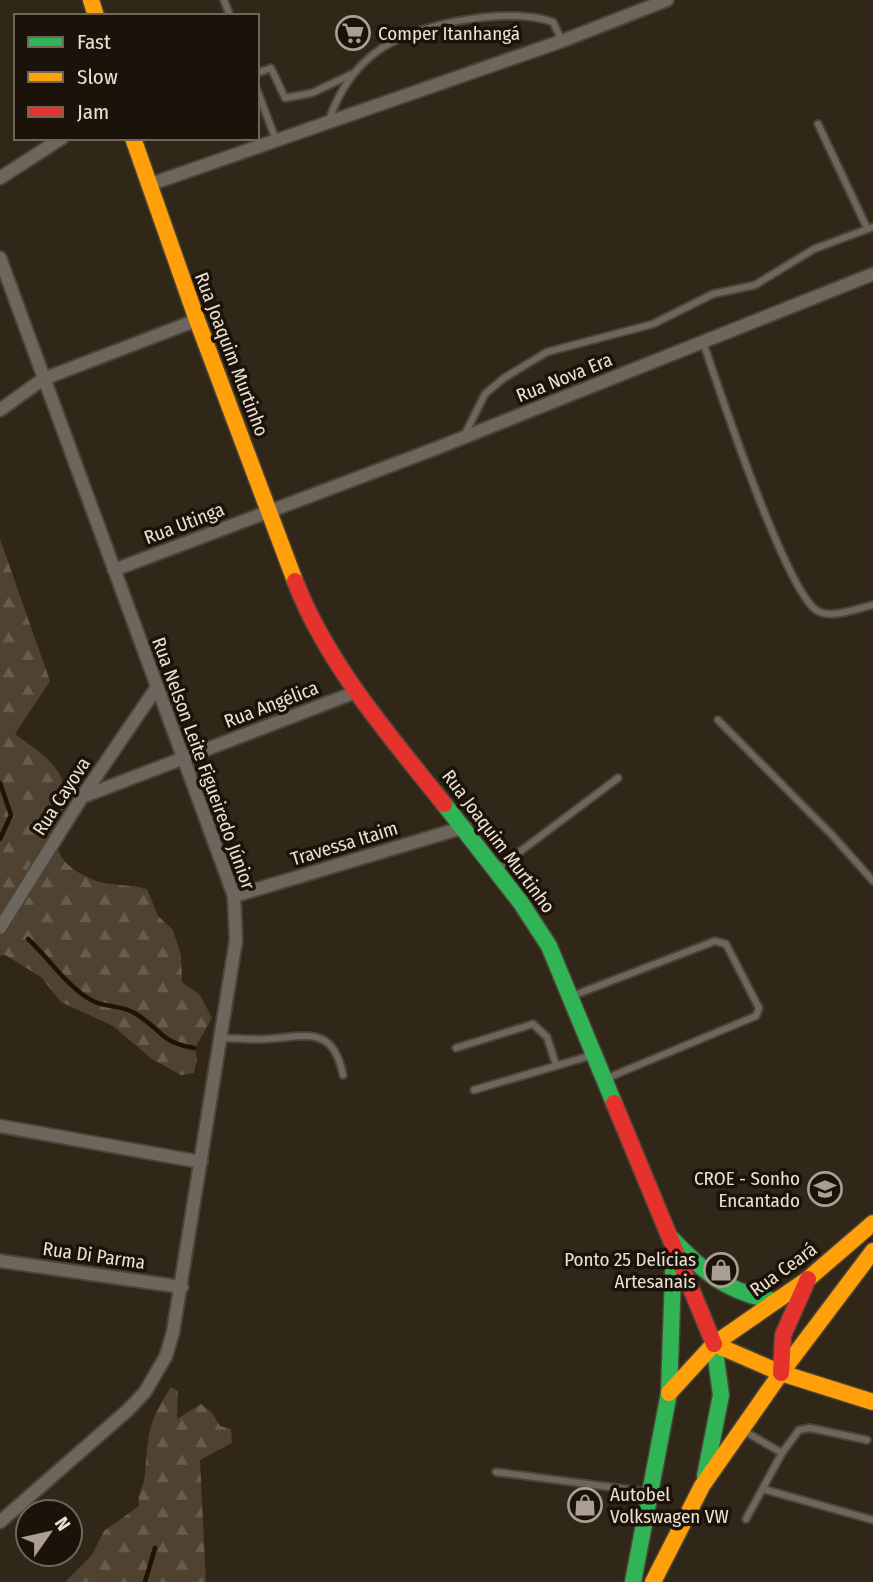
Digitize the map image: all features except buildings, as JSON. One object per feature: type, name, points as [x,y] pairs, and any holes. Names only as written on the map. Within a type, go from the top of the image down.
[{"type":"main road","name":"Rua Joaquim Murtinho","points":[[134,140],[267,511],[306,609],[324,645],[356,692],[496,869],[549,946],[572,996],[714,1344],[723,1388],[721,1411],[702,1486]]},
{"type":"main road","name":"Rua Ceará","points":[[714,1344],[808,1279],[873,1223]]},
{"type":"main road","points":[[672,1241],[718,1283],[738,1294],[775,1300]]},
{"type":"main road","points":[[633,1582],[669,1392],[672,1241]]},
{"type":"main road","points":[[653,1582],[702,1486],[781,1373],[873,1251]]},
{"type":"main road","points":[[781,1373],[783,1335],[808,1279]]},
{"type":"main road","points":[[669,1392],[714,1344],[781,1373],[873,1402]]},
{"type":"street","points":[[148,185],[562,41],[667,0]]},
{"type":"street","points":[[0,177],[59,140]]},
{"type":"street","name":"Rua Nelson Leite Figueiredo Júnior","points":[[0,258],[186,758],[234,896],[236,940],[182,1287],[166,1356],[145,1392],[0,1522]]},
{"type":"street","name":"Rua Nova Era","points":[[267,511],[463,437],[873,274]]},
{"type":"street","points":[[0,410],[43,379],[197,320]]},
{"type":"street","name":"Rua Utinga","points":[[114,570],[267,511]]},
{"type":"street","name":"Rua Cayova","points":[[0,928],[82,797],[158,687]]},
{"type":"street","name":"Rua Angélica","points":[[82,797],[356,692]]},
{"type":"street","name":"Travessa Itaim","points":[[234,896],[465,827]]},
{"type":"street","points":[[0,1126],[201,1162]]},
{"type":"street","name":"Rua Di Parma","points":[[0,1261],[182,1287]]},
{"type":"lane","points":[[328,122],[335,102],[357,71],[383,47],[438,27],[485,18],[540,18],[553,22],[562,41]]},
{"type":"lane","points":[[259,71],[271,68],[285,98],[312,93],[357,71]]},
{"type":"lane","points":[[259,95],[276,140]]},
{"type":"lane","points":[[463,437],[485,394],[504,378],[547,352],[653,324],[713,294],[755,285],[814,249],[870,227],[818,124]]},
{"type":"lane","points":[[703,342],[716,384],[800,589],[817,611],[826,615],[873,605]]},
{"type":"lane","points":[[718,720],[833,836],[873,881]]},
{"type":"lane","points":[[496,869],[618,778]]},
{"type":"lane","points":[[572,996],[715,940],[726,944],[759,1008],[756,1016],[605,1079]]},
{"type":"lane","points":[[456,1048],[533,1024],[547,1037],[556,1065]]},
{"type":"lane","points":[[221,1038],[318,1037],[334,1046],[343,1074]]},
{"type":"lane","points":[[474,1090],[594,1054]]},
{"type":"lane","points":[[746,1519],[782,1453],[799,1430],[810,1428],[867,1440]]},
{"type":"lane","points":[[742,1430],[782,1453]]},
{"type":"lane","points":[[496,1472],[650,1492]]},
{"type":"lane","points":[[764,1489],[873,1520]]},
{"type":"green space","points":[[0,539],[50,681],[15,734],[46,757],[62,780],[63,804],[57,840],[64,861],[99,882],[147,889],[158,916],[173,930],[181,955],[182,982],[200,995],[212,1018],[195,1048],[197,1059],[194,1073],[181,1075],[152,1059],[113,1026],[61,1002],[41,977],[5,955],[0,956]]},
{"type":"green space","points":[[171,1387],[178,1391],[177,1419],[201,1404],[212,1413],[220,1426],[231,1429],[232,1443],[200,1460],[206,1582],[65,1582],[79,1568],[84,1568],[84,1563],[92,1555],[104,1531],[139,1506],[150,1428]]},
{"type":"waterway","points":[[0,783],[11,815],[0,839]]},
{"type":"waterway","points":[[28,939],[68,982],[86,997],[100,1004],[131,1011],[174,1043],[194,1048]]},
{"type":"waterway","points":[[145,1582],[155,1548]]},
{"type":"traffic: fast","points":[[444,804],[521,903],[549,946],[614,1103]]},
{"type":"traffic: fast","points":[[670,1237],[716,1279],[742,1292],[775,1301]]},
{"type":"traffic: fast","points":[[633,1582],[669,1393],[674,1245]]},
{"type":"traffic: fast","points":[[705,1476],[721,1395],[714,1344]]},
{"type":"traffic: slow","points":[[91,0],[95,14]]},
{"type":"traffic: slow","points":[[134,140],[197,320],[295,581]]},
{"type":"traffic: slow","points":[[669,1393],[714,1344],[808,1279],[873,1223]]},
{"type":"traffic: slow","points":[[653,1582],[702,1486],[781,1373],[873,1251]]},
{"type":"traffic: slow","points":[[714,1344],[781,1373]]},
{"type":"traffic: slow","points":[[781,1373],[873,1402]]},
{"type":"traffic: jam","points":[[295,581],[308,612],[342,670],[381,725],[444,804]]},
{"type":"traffic: jam","points":[[614,1103],[714,1344]]},
{"type":"traffic: jam","points":[[781,1373],[783,1335],[808,1279]]},
{"type":"place","name":"Comper Itanhangá","points":[[353,33]]},
{"type":"place","name":"CROE - Sonho Encantado","points":[[825,1189]]},
{"type":"place","name":"Ponto 25 Delícias Artesanais","points":[[721,1270]]},
{"type":"place","name":"Autobel Volkswagen VW","points":[[585,1505]]}]
